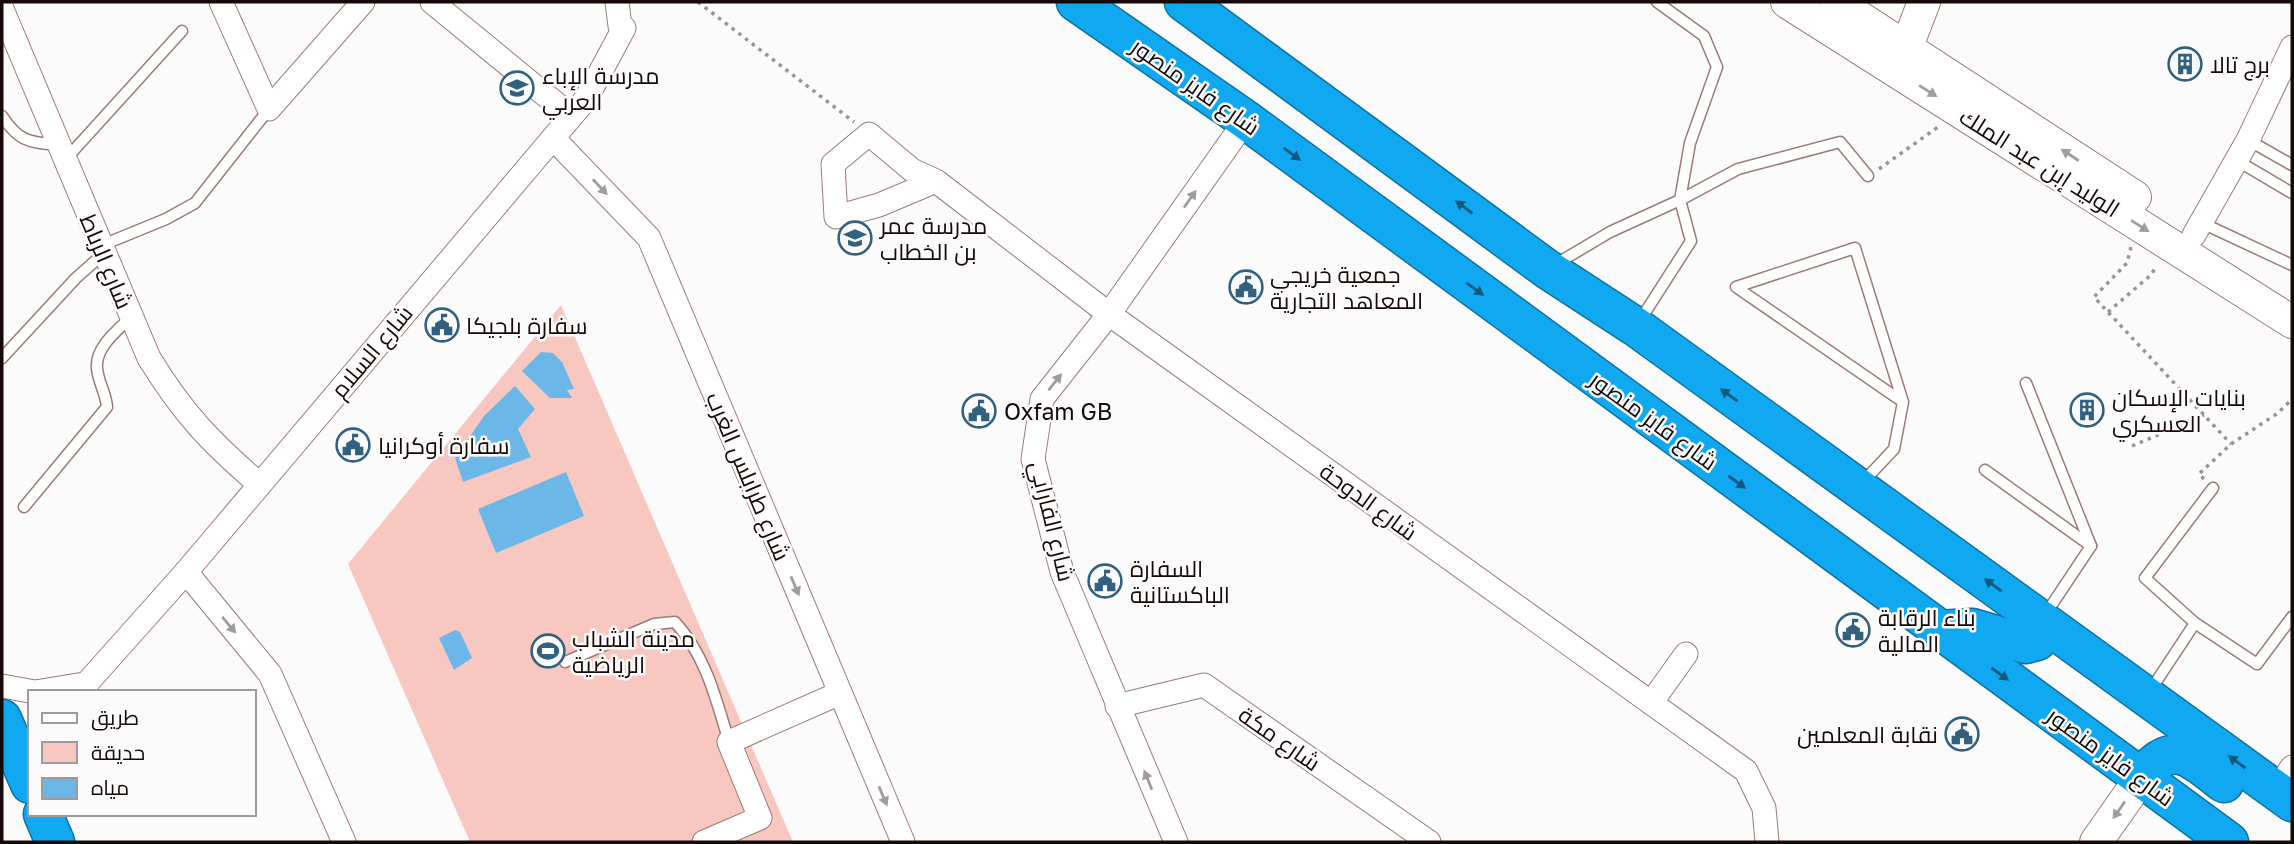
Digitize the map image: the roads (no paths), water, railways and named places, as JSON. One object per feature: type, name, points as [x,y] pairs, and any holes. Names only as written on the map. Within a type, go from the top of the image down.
[{"type":"highway","name":"شارع فايز منصور","points":[[1076,2],[1246,120],[2229,842]]},
{"type":"highway","points":[[1193,5],[1547,269],[1636,327],[2288,795],[2262,811],[2188,756],[2178,753],[2159,757],[2141,778]]},
{"type":"highway","points":[[1938,630],[1989,631],[2027,644],[2037,641],[2040,636],[2041,620]]},
{"type":"highway","points":[[2,719],[28,778]]},
{"type":"main road","name":"الوليد إبن عبد الملك","points":[[1787,2],[1868,23]]},
{"type":"main road","name":"الوليد إبن عبد الملك","points":[[1836,2],[1868,23],[1902,61],[1960,112],[2292,322]]},
{"type":"main road","points":[[1902,61],[1924,2]]},
{"type":"main road","name":"الوليد إبن عبد الملك","points":[[1902,61],[2198,229],[2292,298]]},
{"type":"main road","points":[[2096,842],[2141,778]]},
{"type":"street","points":[[221,2],[269,110],[363,2]]},
{"type":"street","points":[[432,2],[571,116]]},
{"type":"street","name":"شارع السلام","points":[[58,690],[81,688],[186,572],[258,483],[586,99],[624,28],[620,26],[617,2]]},
{"type":"street","name":"شارع الرباط","points":[[2,9],[149,358],[177,403],[211,443],[258,483]]},
{"type":"street","points":[[2198,229],[2242,150],[2292,47]]},
{"type":"street","name":"شارع الفارابي","points":[[1176,842],[1062,572],[1033,458],[1042,399],[1109,314],[1246,120]]},
{"type":"street","name":"شارع الدوحة","points":[[936,181],[879,205],[836,217],[833,164],[869,134],[912,170],[936,181],[1109,314],[1746,771],[1764,808],[1767,842]]},
{"type":"street","name":"شارع طرابلس الغرب","points":[[553,138],[649,239],[903,842]]},
{"type":"street","points":[[186,572],[270,674],[344,842]]},
{"type":"street","points":[[1651,703],[1686,654]]},
{"type":"street","name":"شارع مكة","points":[[1117,706],[1204,685],[1430,842]]},
{"type":"street","name":"شارع السلام","points":[[2,686],[28,691]]},
{"type":"street","points":[[704,842],[760,818],[729,742],[840,693]]},
{"type":"lane","points":[[1636,327],[1690,242],[1680,200],[1690,143],[1717,67],[1704,36],[1657,2]]},
{"type":"lane","points":[[2,116],[12,132],[29,142],[61,153],[182,31]]},
{"type":"lane","points":[[2,358],[102,250],[195,203],[269,110]]},
{"type":"lane","points":[[1547,269],[1610,232],[1680,200],[1738,169],[1840,142],[1868,176]]},
{"type":"lane","points":[[2242,150],[2292,165]]},
{"type":"lane","points":[[2242,150],[2292,193]]},
{"type":"lane","points":[[2198,229],[2292,265]]},
{"type":"lane","points":[[1858,488],[1895,449],[1903,402],[1855,248],[1736,287],[1903,402]]},
{"type":"lane","points":[[24,508],[107,407],[107,396],[97,369],[99,359],[104,345],[131,317]]},
{"type":"lane","points":[[2026,383],[2091,546]]},
{"type":"lane","points":[[1986,470],[2091,546]]},
{"type":"lane","points":[[2213,488],[2145,578],[2195,623],[2257,664],[2292,617]]},
{"type":"lane","points":[[2041,620],[2091,546]]},
{"type":"lane","points":[[565,662],[654,624],[675,622],[687,635],[707,672],[729,742]]},
{"type":"lane","points":[[2147,696],[2195,623]]},
{"type":"water","points":[[541,352],[553,353],[562,362],[574,389],[567,390],[572,398],[550,398],[522,371]]},
{"type":"water","points":[[515,386],[535,409],[518,429],[531,457],[463,482],[455,458],[484,416]]},
{"type":"water","points":[[566,472],[584,516],[496,553],[478,509]]},
{"type":"water","points":[[455,630],[460,632],[472,658],[454,670],[439,638]]},
{"type":"place","name":"برج تالا","points":[[2185,64]]},
{"type":"place","name":"مدرسة الإباء العربي","points":[[517,88]]},
{"type":"place","name":"مدرسة عمر بن الخطاب","points":[[855,238]]},
{"type":"place","name":"جمعية خريجي المعاهد التجارية","points":[[1246,287]]},
{"type":"place","name":"سفارة بلجيكا","points":[[442,325]]},
{"type":"place","name":"بنايات الإسكان العسكري","points":[[2087,410]]},
{"type":"place","name":"Oxfam GB","points":[[979,411]]},
{"type":"place","name":"سفارة أوكرانيا","points":[[353,445]]},
{"type":"place","name":"السفارة الباكستانية","points":[[1105,581]]},
{"type":"place","name":"بناء الرقابة المالية","points":[[1853,630]]},
{"type":"place","name":"مدينة الشباب الرياضية","points":[[548,651]]},
{"type":"place","name":"نقابة المعلمين","points":[[1962,734]]}]
